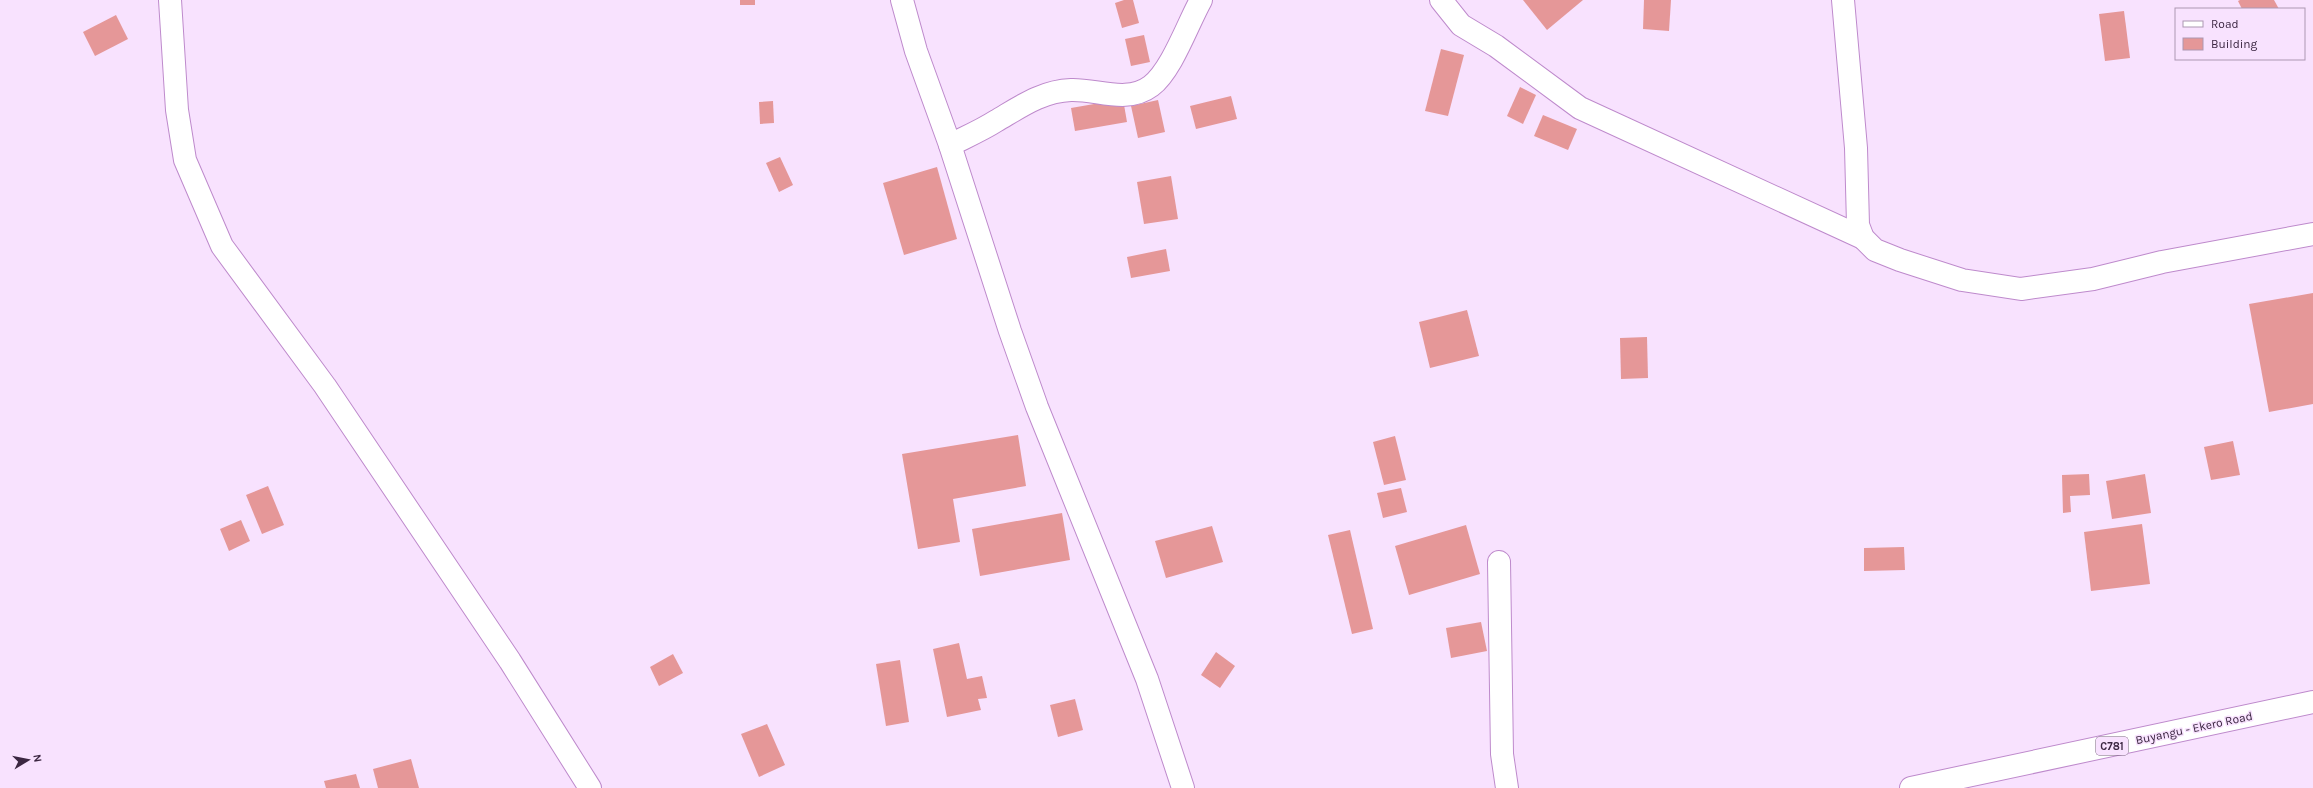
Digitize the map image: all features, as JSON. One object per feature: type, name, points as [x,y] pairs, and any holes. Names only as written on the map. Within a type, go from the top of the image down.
[{"type":"street","points":[[170,0],[177,110],[185,160],[222,246],[325,386],[510,661],[590,788]]},
{"type":"street","points":[[902,0],[916,51],[950,145],[1010,331],[1037,407],[1147,679],[1183,788]]},
{"type":"street","points":[[950,145],[1038,97],[1070,90],[1115,96],[1133,94],[1151,86],[1170,61],[1201,0]]},
{"type":"street","points":[[1441,0],[1460,25],[1496,46],[1580,108],[1863,238],[1875,250],[1900,260],[1962,280],[2021,289],[2093,279],[2162,262],[2313,234]]},
{"type":"street","points":[[1843,0],[1856,148],[1857,214],[1863,238]]},
{"type":"street","points":[[1499,562],[1502,754],[1507,788]]},
{"type":"street","name":"Buyangu - Ekero Road","points":[[1911,788],[2313,702]]},
{"type":"building","points":[[740,0],[755,0],[755,5],[740,5]]},
{"type":"building","points":[[1124,0],[1133,0],[1139,23],[1122,28],[1115,3]]},
{"type":"building","points":[[1523,0],[1583,0],[1547,30]]},
{"type":"building","points":[[1644,0],[1671,0],[1669,31],[1643,29]]},
{"type":"building","points":[[2274,0],[2278,8],[2242,8],[2238,1]]},
{"type":"building","points":[[2124,11],[2130,58],[2105,61],[2099,14]]},
{"type":"building","points":[[116,15],[128,39],[95,56],[83,32]]},
{"type":"building","points":[[1144,35],[1150,62],[1131,66],[1125,39]]},
{"type":"building","points":[[1441,49],[1464,55],[1448,116],[1425,111]]},
{"type":"building","points":[[1520,87],[1536,95],[1523,124],[1507,116]]},
{"type":"building","points":[[1231,96],[1237,119],[1196,129],[1190,106]]},
{"type":"building","points":[[1123,99],[1127,122],[1075,131],[1071,108]]},
{"type":"building","points":[[1158,100],[1165,132],[1138,138],[1131,106]]},
{"type":"building","points":[[773,101],[774,123],[760,124],[759,102]]},
{"type":"building","points":[[1543,115],[1577,129],[1568,150],[1534,136]]},
{"type":"building","points":[[780,157],[793,185],[779,192],[766,163]]},
{"type":"building","points":[[937,167],[957,239],[904,255],[883,183]]},
{"type":"building","points":[[1171,176],[1178,219],[1144,224],[1137,182]]},
{"type":"building","points":[[1166,249],[1170,271],[1131,278],[1127,257]]},
{"type":"building","points":[[2313,293],[2313,404],[2269,412],[2249,304]]},
{"type":"building","points":[[1467,310],[1479,356],[1430,368],[1419,322]]},
{"type":"building","points":[[1647,337],[1648,378],[1621,379],[1620,338]]},
{"type":"building","points":[[1018,435],[1026,486],[953,499],[960,542],[918,549],[902,454]]},
{"type":"building","points":[[1395,436],[1406,480],[1384,485],[1373,442]]},
{"type":"building","points":[[2233,441],[2240,475],[2211,480],[2204,447]]},
{"type":"building","points":[[2089,474],[2090,495],[2070,496],[2071,512],[2063,513],[2062,475]]},
{"type":"building","points":[[2145,474],[2151,513],[2112,519],[2106,481]]},
{"type":"building","points":[[268,486],[284,525],[262,534],[246,495]]},
{"type":"building","points":[[1401,488],[1407,512],[1383,518],[1377,493]]},
{"type":"building","points":[[1062,513],[1070,560],[980,576],[972,529]]},
{"type":"building","points":[[241,520],[250,541],[229,551],[220,529]]},
{"type":"building","points":[[2142,524],[2150,584],[2091,591],[2084,532]]},
{"type":"building","points":[[1466,525],[1480,574],[1409,595],[1395,546]]},
{"type":"building","points":[[1212,526],[1223,562],[1166,578],[1155,541]]},
{"type":"building","points":[[1350,530],[1373,629],[1352,634],[1328,535]]},
{"type":"building","points":[[1904,547],[1905,570],[1864,571],[1864,548]]},
{"type":"building","points":[[1481,622],[1487,651],[1451,658],[1446,628]]},
{"type":"building","points":[[959,643],[967,679],[982,676],[987,698],[978,699],[981,710],[947,717],[933,649]]},
{"type":"building","points":[[1216,652],[1235,666],[1220,688],[1201,675]]},
{"type":"building","points":[[673,654],[683,673],[659,686],[650,667]]},
{"type":"building","points":[[900,660],[909,722],[886,726],[876,664]]},
{"type":"building","points":[[1075,699],[1083,730],[1058,737],[1050,705]]},
{"type":"building","points":[[767,724],[785,765],[759,777],[741,734]]},
{"type":"building","points":[[411,759],[419,788],[378,788],[373,769]]},
{"type":"building","points":[[356,774],[360,788],[326,788],[324,781]]}]
